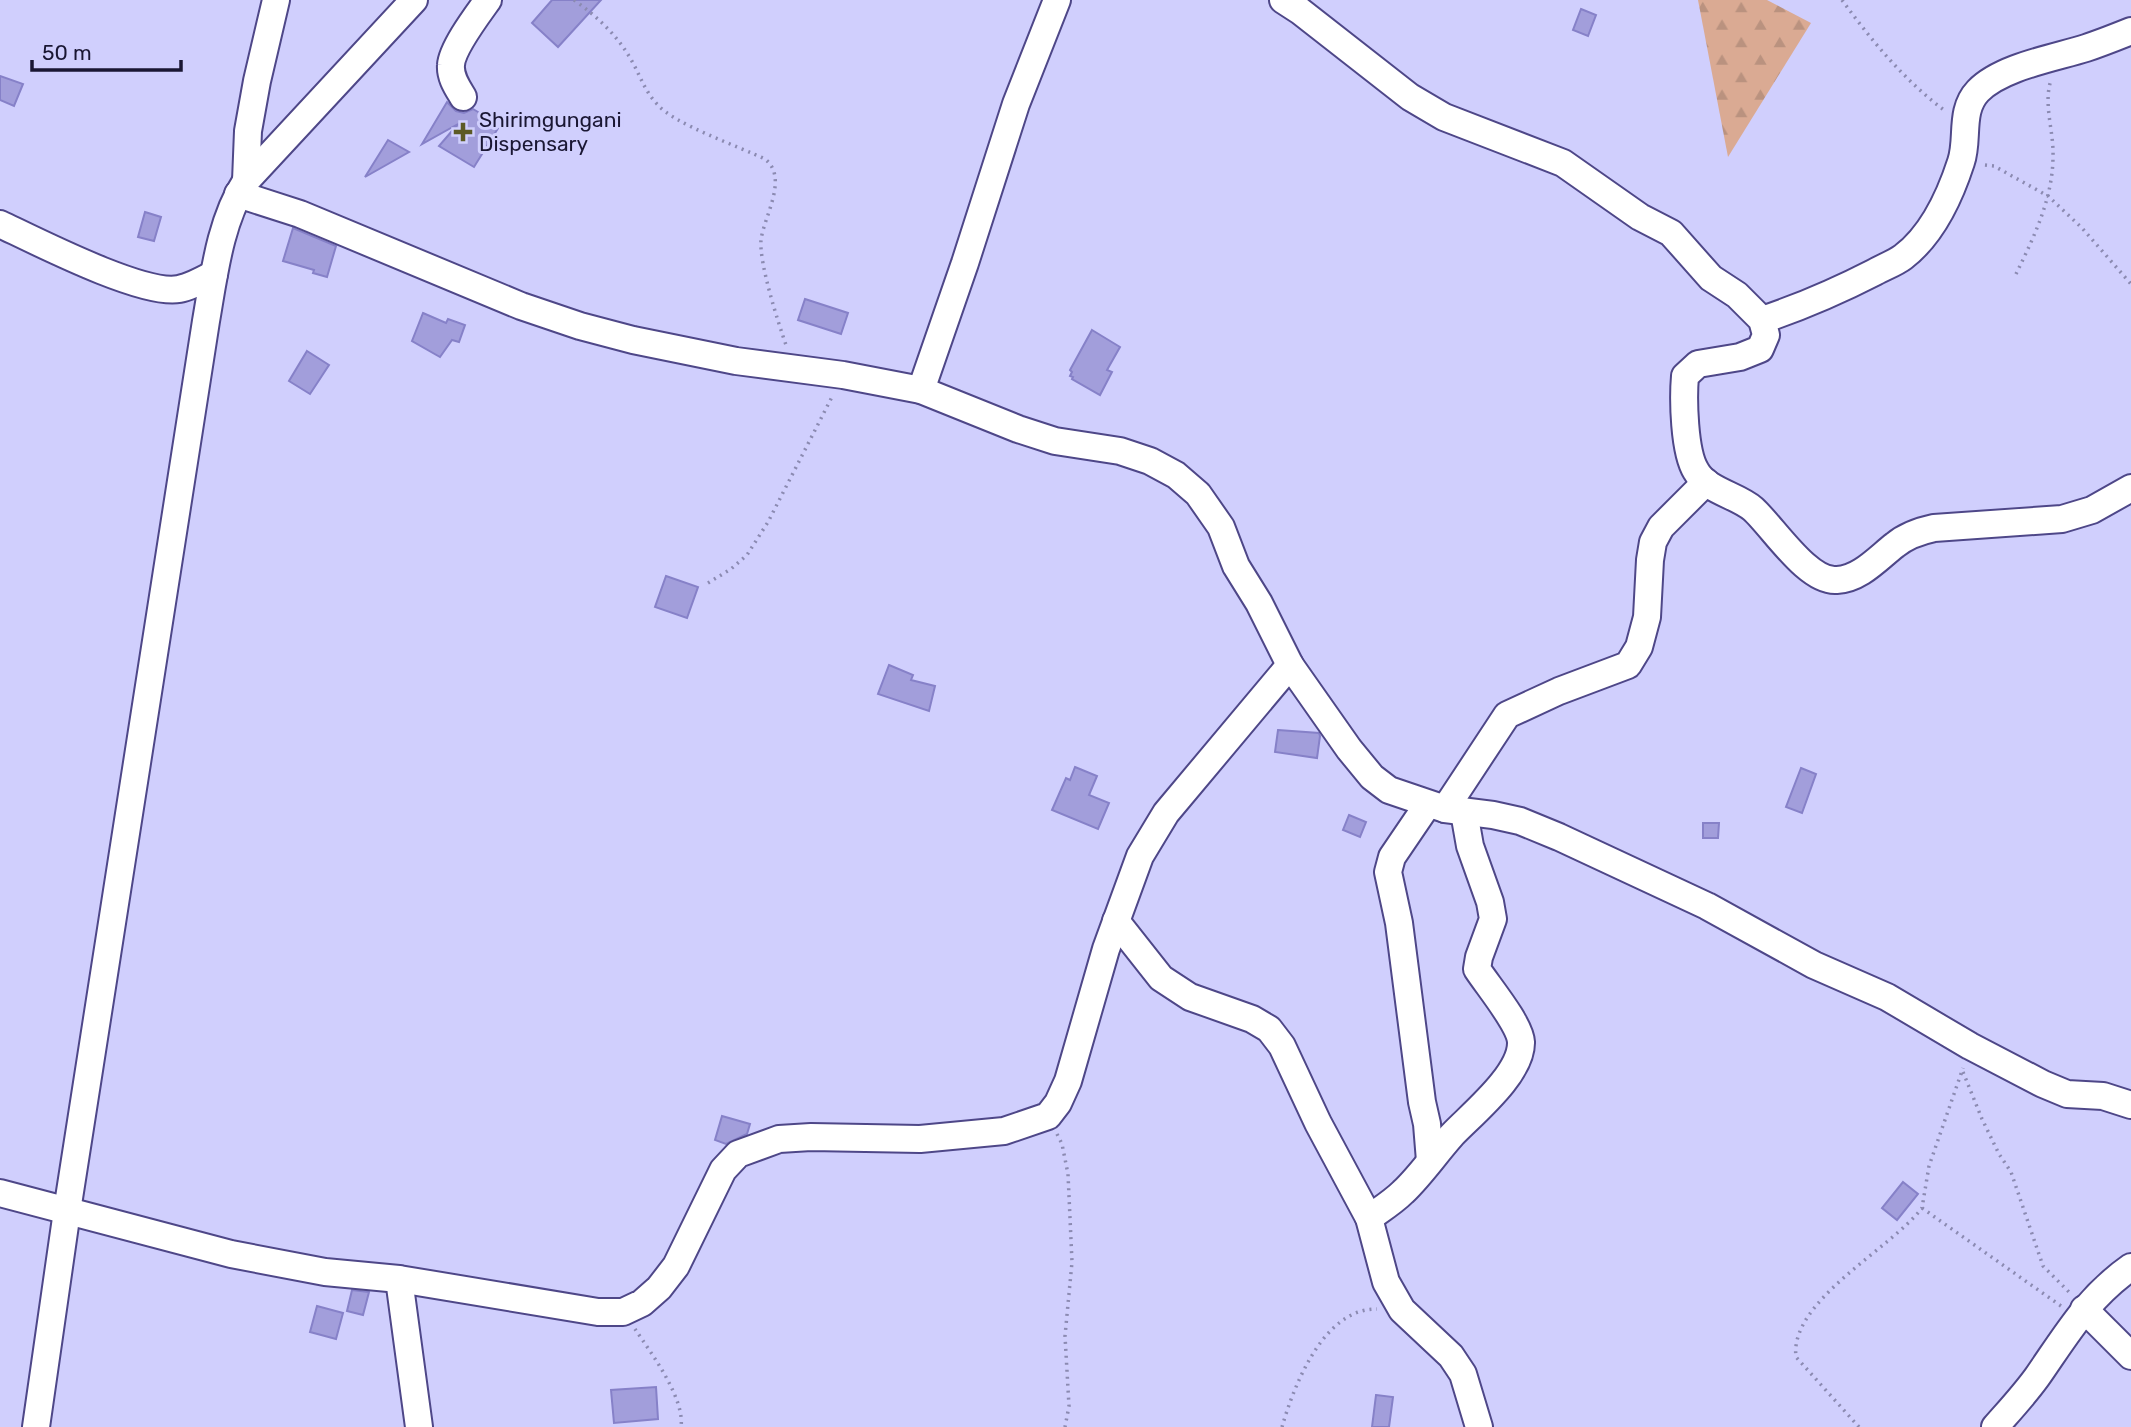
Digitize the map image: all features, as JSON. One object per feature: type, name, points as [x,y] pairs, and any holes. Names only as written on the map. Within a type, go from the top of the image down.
[{"type":"street","points":[[36,1427],[67,1211],[206,321],[225,230],[242,188],[257,81],[276,0]]},
{"type":"street","points":[[242,188],[414,0]]},
{"type":"street","points":[[463,97],[453,81],[451,64],[457,49],[488,0]]},
{"type":"street","points":[[921,390],[1016,104],[1057,0]]},
{"type":"street","points":[[1297,4],[1410,97],[1444,117],[1563,163],[1640,217],[1671,233],[1711,278],[1737,295],[1762,320],[1766,334],[1760,349],[1740,357],[1699,364],[1685,376],[1683,398],[1690,456],[1696,472],[1706,482],[1753,509],[1777,537],[1821,576],[1833,581],[1847,579],[1879,560],[1896,544],[1916,532],[1934,528],[2062,519],[2092,510],[2131,488]]},
{"type":"street","points":[[1762,320],[1815,301],[1904,257],[1930,229],[1947,198],[1962,161],[1966,114],[1971,100],[1992,80],[2131,31]]},
{"type":"street","points":[[242,188],[521,306],[580,326],[723,358],[843,375],[921,390],[1055,441],[1120,451],[1150,461],[1177,475],[1198,494],[1221,527],[1236,566],[1259,603],[1290,666],[1349,749],[1372,777],[1389,790],[1446,808],[1520,821],[1707,906],[1814,965],[1887,997],[1966,1058],[2067,1094],[2103,1096],[2131,1105]]},
{"type":"street","points":[[0,224],[109,273],[150,286],[177,290],[214,274]]},
{"type":"street","points":[[177,290],[206,321]]},
{"type":"street","points":[[1430,1161],[1399,923],[1388,872],[1392,857],[1446,808],[1507,715],[1559,691],[1628,665],[1639,647],[1647,617],[1653,542],[1661,527],[1706,482]]},
{"type":"street","points":[[0,1193],[231,1254],[325,1272],[399,1279],[598,1312],[623,1312],[642,1303],[659,1288],[676,1266],[723,1170],[738,1154],[779,1139],[920,1139],[1004,1131],[1048,1116],[1058,1103],[1068,1081],[1084,1019],[1140,856],[1166,813],[1290,666]]},
{"type":"street","points":[[1369,1218],[1402,1194],[1489,1097],[1510,1072],[1518,1057],[1521,1042],[1516,1026],[1477,969],[1493,919],[1470,846],[1446,808]]},
{"type":"street","points":[[1116,921],[1161,978],[1190,997],[1252,1019],[1269,1029],[1283,1046],[1318,1123],[1369,1218],[1386,1282],[1402,1310],[1451,1356],[1463,1374],[1479,1427]]},
{"type":"street","points":[[1995,1427],[2035,1380],[2080,1313],[2131,1267]]},
{"type":"street","points":[[399,1279],[419,1427]]},
{"type":"street","points":[[2080,1313],[2131,1356]]},
{"type":"path","points":[[574,0],[593,14],[618,39],[647,92],[660,108],[765,159],[772,165],[775,178],[761,240],[761,256],[779,325],[794,368]]},
{"type":"path","points":[[1842,0],[1920,92],[1966,125]]},
{"type":"path","points":[[2016,274],[2035,235],[2053,174],[2048,87],[2065,54]]},
{"type":"path","points":[[1962,161],[1994,166],[2048,196],[2082,228],[2131,284]]},
{"type":"path","points":[[708,583],[747,555],[768,522],[843,375]]},
{"type":"path","points":[[1859,1427],[1796,1357],[1795,1346],[1816,1306],[1865,1258],[1922,1209],[1929,1166],[1966,1058]]},
{"type":"path","points":[[1966,1058],[1982,1119],[2011,1172],[2043,1266],[2080,1313]]},
{"type":"path","points":[[1048,1116],[1062,1144],[1068,1174],[1072,1262],[1065,1336],[1069,1406],[1065,1427]]},
{"type":"path","points":[[1922,1209],[2080,1313]]},
{"type":"path","points":[[1282,1427],[1292,1392],[1319,1345],[1337,1323],[1362,1308],[1402,1310]]},
{"type":"path","points":[[623,1312],[652,1354],[673,1392],[681,1427]]},
{"type":"green space","points":[[1698,0],[1767,0],[1811,23],[1728,157]]},
{"type":"building","points":[[552,0],[601,0],[558,47],[532,23]]},
{"type":"building","points":[[1581,9],[1596,15],[1588,36],[1573,30]]},
{"type":"building","points":[[0,76],[23,84],[14,106],[0,100]]},
{"type":"building","name":"Shirimgungani Dispensary","points":[[447,102],[456,111],[464,113],[473,109],[500,125],[474,167],[439,146],[458,124],[422,144]]},
{"type":"building","points":[[388,140],[409,152],[365,177]]},
{"type":"building","points":[[145,212],[161,217],[154,241],[138,237]]},
{"type":"building","points":[[293,228],[336,246],[327,277],[313,273],[314,270],[283,261]]},
{"type":"building","points":[[805,299],[848,313],[841,334],[798,320]]},
{"type":"building","points":[[423,313],[446,323],[448,319],[465,325],[459,342],[452,340],[440,357],[412,341]]},
{"type":"building","points":[[1092,330],[1120,347],[1107,370],[1112,372],[1100,395],[1070,376],[1070,370]]},
{"type":"building","points":[[307,351],[329,365],[310,394],[289,381]]},
{"type":"building","points":[[666,576],[698,587],[687,618],[655,607]]},
{"type":"building","points":[[889,665],[913,675],[911,680],[935,686],[929,711],[878,694]]},
{"type":"building","points":[[1278,730],[1319,733],[1317,758],[1275,752]]},
{"type":"building","points":[[1075,767],[1097,776],[1089,795],[1109,803],[1098,829],[1052,810],[1066,778],[1070,780]]},
{"type":"building","points":[[1801,768],[1816,774],[1802,813],[1786,807]]},
{"type":"building","points":[[1349,815],[1366,822],[1360,837],[1343,830]]},
{"type":"building","points":[[1703,823],[1719,823],[1718,838],[1703,838]]},
{"type":"building","points":[[722,1116],[750,1124],[747,1134],[726,1144],[715,1140]]},
{"type":"building","points":[[1903,1182],[1918,1194],[1897,1220],[1882,1208]]},
{"type":"building","points":[[352,1290],[369,1292],[363,1315],[347,1311]]},
{"type":"building","points":[[317,1306],[343,1313],[336,1339],[310,1332]]},
{"type":"building","points":[[656,1387],[658,1419],[614,1423],[611,1390]]},
{"type":"building","points":[[1376,1395],[1393,1397],[1389,1427],[1372,1427]]},
{"type":"place","name":"Shirimgungani Dispensary","points":[[463,132]]}]
